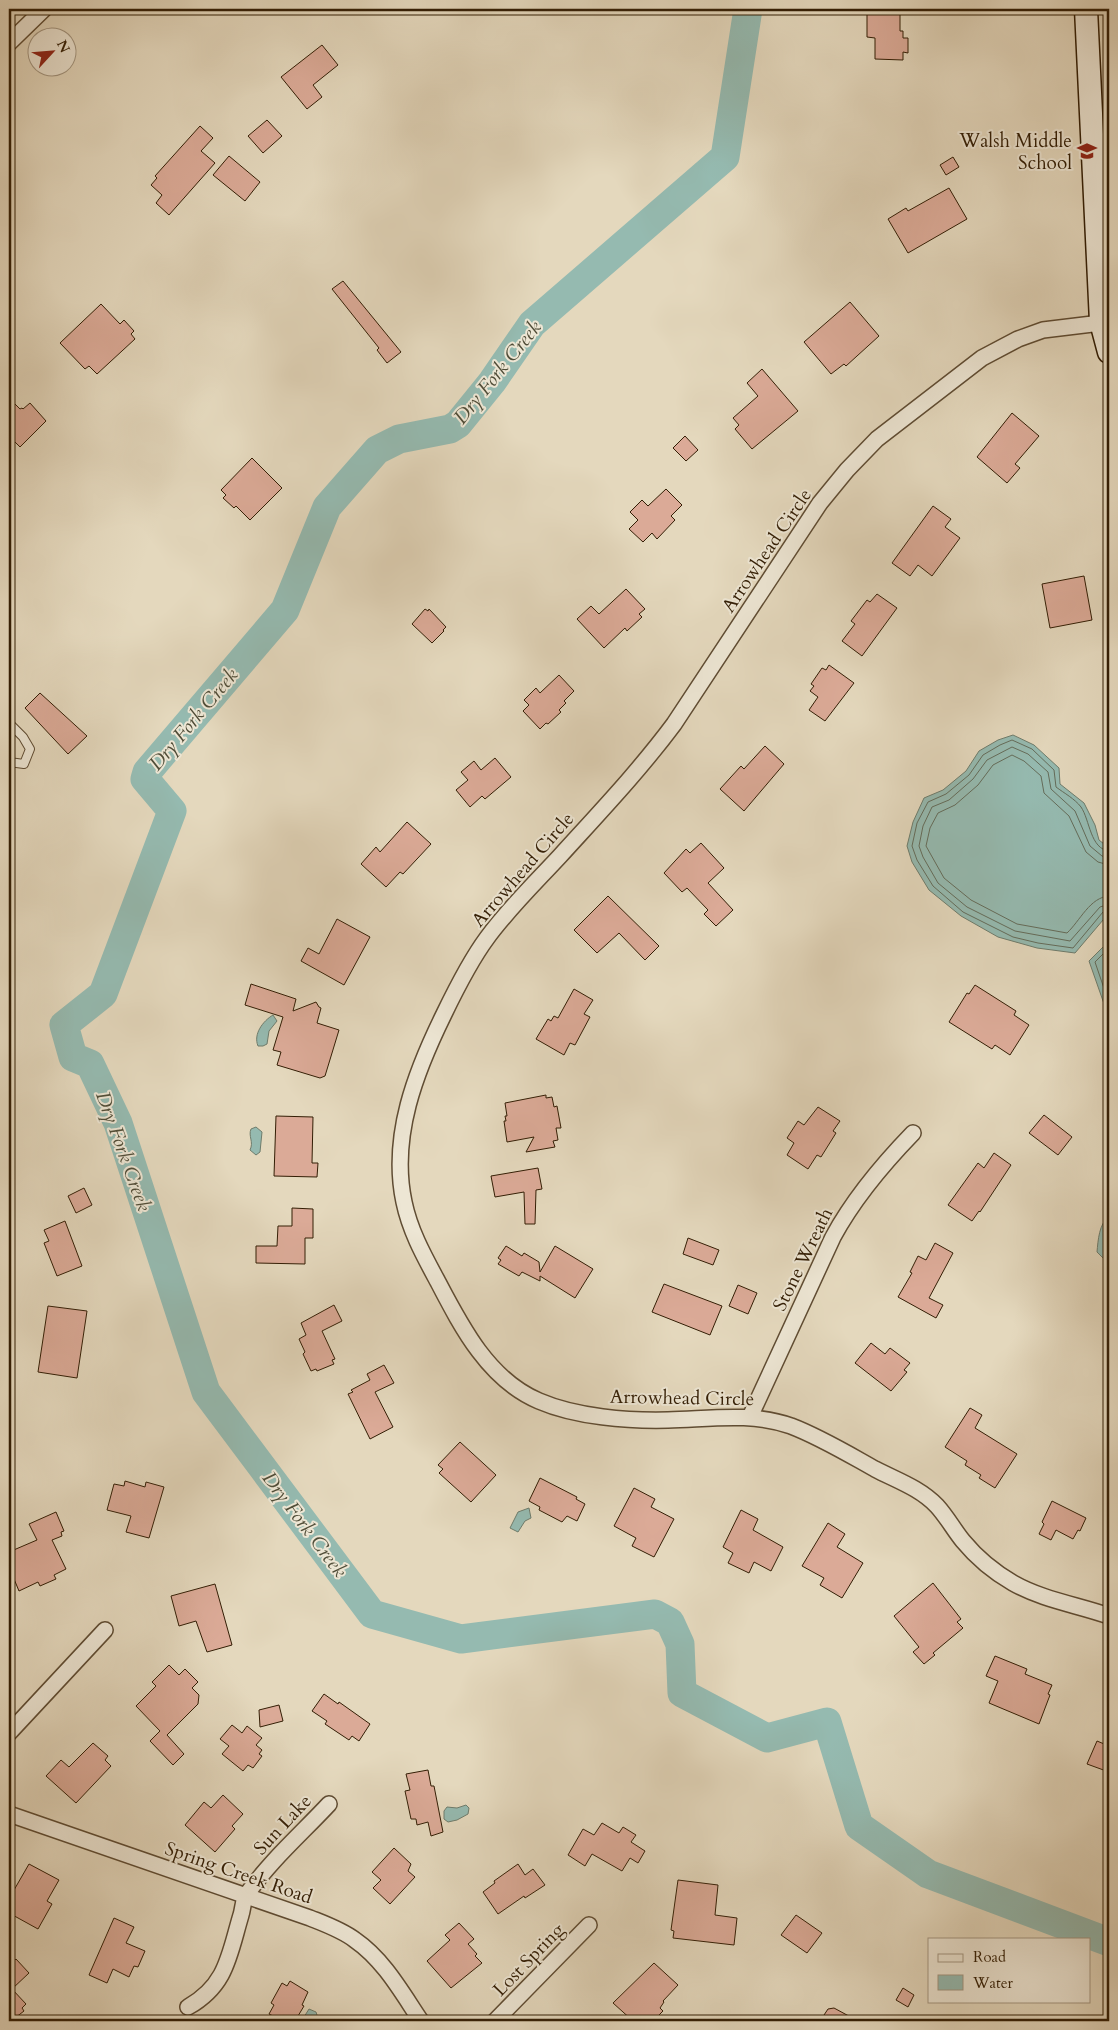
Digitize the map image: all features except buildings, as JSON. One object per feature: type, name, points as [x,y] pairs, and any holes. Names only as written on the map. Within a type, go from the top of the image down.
[{"type":"main road","points":[[1086,9],[1105,322],[1109,352]]},
{"type":"street","points":[[9,43],[44,9]]},
{"type":"street","name":"Arrowhead Circle","points":[[1105,322],[1042,330],[1018,339],[982,358],[888,430],[847,470],[820,503],[674,724],[648,758],[512,906],[486,939],[463,975],[414,1081],[404,1126],[400,1172],[403,1199],[410,1225],[459,1324],[490,1365],[527,1395],[552,1406],[570,1411],[623,1418],[665,1420],[750,1417],[789,1425],[813,1435],[912,1487],[935,1504],[964,1542],[982,1561],[1014,1584],[1038,1595],[1109,1616]]},
{"type":"street","name":"Stone Wreath","points":[[750,1417],[833,1237],[846,1213],[863,1190],[913,1133]]},
{"type":"street","points":[[9,1733],[105,1630]]},
{"type":"street","name":"Sun Lake","points":[[245,1896],[262,1874],[329,1804]]},
{"type":"street","name":"Spring Creek Road","points":[[9,1814],[310,1918],[356,1940],[390,1976],[421,2021]]},
{"type":"street","points":[[188,2007],[203,1999],[219,1981],[243,1909],[245,1896]]},
{"type":"street","name":"Lost Spring","points":[[495,2021],[589,1925]]},
{"type":"lane","points":[[9,723],[23,737],[30,749],[24,764],[9,762]]},
{"type":"water","points":[[1013,735],[1034,745],[1059,768],[1060,784],[1084,803],[1095,825],[1099,840],[1109,848],[1109,913],[1075,953],[1037,948],[998,937],[961,916],[929,890],[912,862],[907,846],[913,822],[924,798],[943,790],[966,771],[979,751],[998,740]]},
{"type":"water","points":[[1109,941],[1109,1018],[1089,961]]},
{"type":"water","points":[[273,1015],[277,1021],[269,1031],[267,1044],[258,1046],[258,1032]]},
{"type":"water","points":[[256,1127],[262,1132],[260,1152],[256,1155],[250,1150],[250,1132],[251,1129]]},
{"type":"water","points":[[1109,1217],[1109,1259],[1103,1258],[1097,1252],[1101,1228]]},
{"type":"water","points":[[529,1508],[531,1518],[525,1521],[518,1532],[510,1528],[518,1512]]},
{"type":"water","points":[[466,1805],[469,1808],[468,1814],[448,1822],[444,1819],[444,1811],[447,1807],[457,1808]]},
{"type":"water","points":[[309,2009],[316,2012],[319,2021],[306,2021],[304,2017]]},
{"type":"waterway","name":"Dry Fork Creek","points":[[748,9],[725,157],[532,324],[492,382],[458,424],[450,429],[399,439],[377,450],[327,507],[285,610],[147,772],[145,779],[172,811],[103,994],[64,1025],[73,1057],[90,1064],[118,1123],[206,1392],[372,1614],[461,1639],[655,1614],[670,1622],[680,1644],[682,1693],[767,1738],[827,1722],[859,1826],[928,1874],[1109,1942]]},
{"type":"place","name":"Walsh Middle School","points":[[1087,151]]}]
